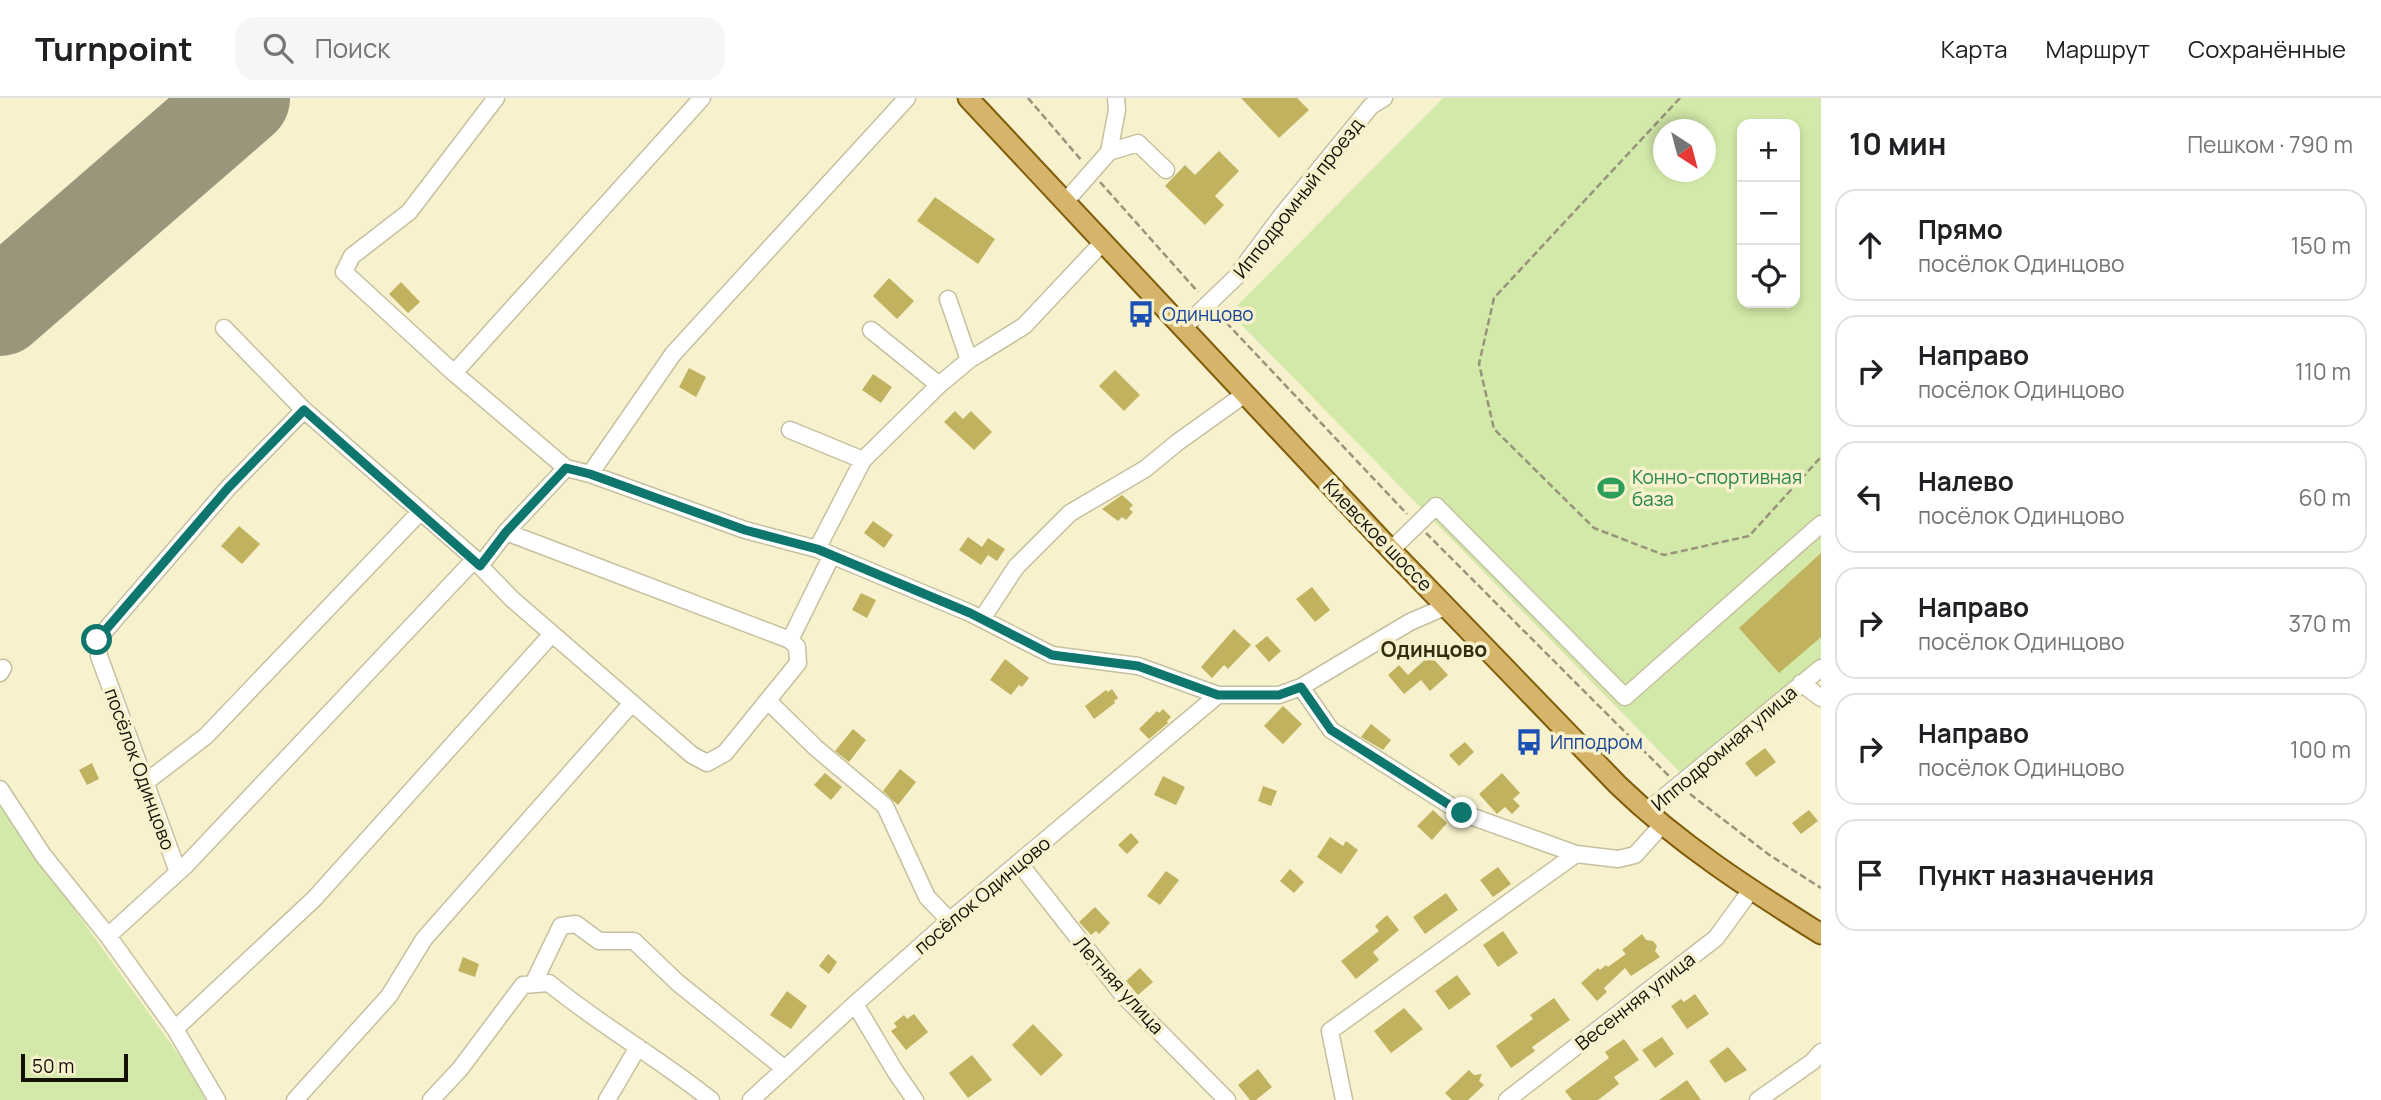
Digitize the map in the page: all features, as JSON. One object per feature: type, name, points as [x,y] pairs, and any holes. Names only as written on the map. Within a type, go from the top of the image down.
[{"type":"main road","name":"Киевское шоссе","points":[[968,98],[1391,550],[1646,812],[1723,871],[1821,934]]},
{"type":"street","points":[[496,98],[409,212],[352,256],[344,272],[454,373],[566,468],[590,474],[745,530],[824,552],[982,619],[1052,655],[1138,666],[1218,695],[1279,695],[1301,687],[1410,622],[1447,606]]},
{"type":"street","points":[[454,373],[702,98]]},
{"type":"street","points":[[590,474],[673,354],[907,98]]},
{"type":"street","points":[[1065,202],[1109,152],[1117,110],[1116,98]]},
{"type":"street","name":"Ипподромный проезд","points":[[1183,328],[1236,277],[1282,215],[1371,106],[1384,98]]},
{"type":"street","points":[[1109,152],[1138,143],[1166,170]]},
{"type":"street","points":[[790,640],[863,460],[939,385],[970,360],[1024,326],[1103,242]]},
{"type":"street","points":[[948,299],[970,360]]},
{"type":"street","points":[[223,328],[304,410],[478,563],[512,599],[692,755],[708,763],[725,753],[798,663],[797,647],[790,640],[506,532]]},
{"type":"street","points":[[871,330],[939,385]]},
{"type":"street","points":[[982,619],[1016,567],[1070,513],[1145,469],[1245,394]]},
{"type":"street","name":"посёлок Одинцово","points":[[178,872],[99,656],[97,640],[228,488],[304,410]]},
{"type":"street","points":[[790,430],[863,460]]},
{"type":"street","name":"посёлок Одинцово","points":[[108,936],[178,872],[478,563],[566,468]]},
{"type":"street","points":[[1391,550],[1436,506],[1625,697],[1821,524]]},
{"type":"street","points":[[145,782],[206,736],[420,512]]},
{"type":"street","points":[[175,1029],[314,899],[552,634]]},
{"type":"street","name":"Ипподромная улица","points":[[1646,812],[1821,668]]},
{"type":"street","name":"Ипподромная улица","points":[[1801,683],[1821,698]]},
{"type":"street","points":[[1301,687],[1331,730],[1462,813],[1576,854],[1618,859],[1636,855],[1662,824]]},
{"type":"street","name":"посёлок Одинцово","points":[[751,1100],[950,921],[1218,695]]},
{"type":"street","points":[[768,701],[816,748],[884,806],[926,897],[950,921]]},
{"type":"street","points":[[295,1100],[389,996],[424,939],[632,703]]},
{"type":"street","points":[[0,789],[43,855],[108,936],[175,1029],[217,1100]]},
{"type":"street","points":[[1344,1100],[1330,1031],[1576,854]]},
{"type":"street","name":"Летняя улица","points":[[1019,863],[1124,995],[1227,1100]]},
{"type":"street","name":"Весенняя улица","points":[[1507,1100],[1716,938],[1751,890]]},
{"type":"street","points":[[533,984],[561,926],[576,924],[599,941],[634,941],[678,983],[785,1069]]},
{"type":"street","points":[[431,1100],[460,1069],[523,985],[549,983],[579,1008],[674,1070],[711,1100]]},
{"type":"street","points":[[855,1004],[895,1072],[915,1100]]},
{"type":"street","points":[[607,1100],[638,1047]]},
{"type":"street","points":[[1758,1100],[1818,1062]]},
{"type":"path","points":[[1028,98],[1209,304],[1417,524],[1678,785],[1768,853],[1821,888]]},
{"type":"path","points":[[1680,98],[1494,298],[1479,364],[1494,429],[1594,528],[1664,555],[1749,536],[1821,457]]},
{"type":"green space","name":"Конно-спортивная база","points":[[1443,98],[1821,98],[1821,663],[1682,774],[1230,313]]},
{"type":"green space","points":[[0,806],[196,1079],[208,1100],[0,1100]]},
{"type":"building","points":[[1241,98],[1297,98],[1309,110],[1279,138]]},
{"type":"building","points":[[1219,151],[1239,171],[1215,196],[1224,205],[1205,225],[1165,186],[1185,165],[1195,175]]},
{"type":"building","points":[[935,197],[995,239],[978,264],[917,221]]},
{"type":"building","points":[[889,278],[914,301],[897,319],[873,296]]},
{"type":"building","points":[[401,282],[420,302],[408,313],[389,294]]},
{"type":"building","points":[[689,368],[706,377],[696,397],[679,387]]},
{"type":"building","points":[[1115,370],[1140,395],[1124,411],[1099,386]]},
{"type":"building","points":[[873,374],[892,387],[881,403],[862,390]]},
{"type":"building","points":[[955,411],[963,419],[971,411],[992,432],[974,450],[944,422]]},
{"type":"building","points":[[1122,495],[1133,505],[1129,509],[1133,512],[1126,520],[1122,517],[1118,521],[1102,509]]},
{"type":"building","points":[[873,521],[893,535],[884,548],[864,533]]},
{"type":"building","points":[[239,526],[260,544],[242,564],[221,546]]},
{"type":"building","points":[[968,537],[982,547],[988,538],[1005,549],[997,561],[988,555],[981,565],[959,550]]},
{"type":"building","points":[[1821,553],[1821,637],[1779,673],[1739,628]]},
{"type":"building","points":[[1312,587],[1330,610],[1315,622],[1296,599]]},
{"type":"building","points":[[861,593],[876,600],[867,618],[852,610]]},
{"type":"building","points":[[1234,629],[1251,645],[1228,669],[1224,665],[1212,678],[1201,667]]},
{"type":"building","points":[[1267,636],[1281,651],[1269,662],[1255,646]]},
{"type":"building","points":[[1430,655],[1448,675],[1430,691],[1421,680],[1404,694],[1388,675],[1399,665],[1408,675]]},
{"type":"building","points":[[1005,659],[1029,678],[1011,695],[990,680]]},
{"type":"building","points":[[1112,689],[1118,698],[1115,703],[1094,719],[1085,706],[1106,690],[1108,692]]},
{"type":"building","points":[[1283,706],[1302,724],[1283,744],[1264,726]]},
{"type":"building","points":[[1163,709],[1171,717],[1168,723],[1149,739],[1139,729],[1157,711],[1159,713]]},
{"type":"building","points":[[1371,724],[1391,740],[1383,750],[1361,737]]},
{"type":"building","points":[[853,729],[866,740],[849,762],[835,751]]},
{"type":"building","points":[[1465,742],[1474,752],[1459,766],[1449,755]]},
{"type":"building","points":[[1765,748],[1776,762],[1756,777],[1745,763]]},
{"type":"building","points":[[92,763],[99,779],[87,785],[79,770]]},
{"type":"building","points":[[900,769],[916,782],[898,805],[883,791]]},
{"type":"building","points":[[825,773],[842,787],[831,800],[814,785]]},
{"type":"building","points":[[1502,773],[1520,793],[1513,799],[1520,806],[1512,814],[1505,807],[1497,814],[1479,794]]},
{"type":"building","points":[[1163,776],[1185,787],[1176,805],[1154,795]]},
{"type":"building","points":[[1263,786],[1277,791],[1271,806],[1258,801]]},
{"type":"building","points":[[1433,810],[1447,823],[1432,840],[1417,826]]},
{"type":"building","points":[[1809,810],[1818,821],[1801,834],[1792,823]]},
{"type":"building","points":[[1131,833],[1139,842],[1127,854],[1118,845]]},
{"type":"building","points":[[1330,837],[1343,846],[1346,841],[1358,850],[1341,874],[1317,857]]},
{"type":"building","points":[[1498,867],[1511,884],[1493,897],[1480,880]]},
{"type":"building","points":[[1290,869],[1304,882],[1294,893],[1280,881]]},
{"type":"building","points":[[1166,871],[1179,880],[1160,905],[1147,896]]},
{"type":"building","points":[[1446,893],[1458,910],[1425,934],[1413,917]]},
{"type":"building","points":[[1095,907],[1110,923],[1099,934],[1096,931],[1091,935],[1079,922]]},
{"type":"building","points":[[1387,915],[1399,930],[1373,952],[1379,960],[1356,979],[1341,961],[1379,931],[1375,926]]},
{"type":"building","points":[[1503,931],[1518,953],[1498,967],[1483,945]]},
{"type":"building","points":[[1642,934],[1646,940],[1653,941],[1657,946],[1655,951],[1660,957],[1631,976],[1625,968],[1604,988],[1607,992],[1597,1001],[1581,983],[1598,968],[1600,970],[1606,965],[1608,967],[1626,954],[1622,950]]},
{"type":"building","points":[[828,954],[837,962],[829,974],[819,966]]},
{"type":"building","points":[[463,957],[479,964],[475,977],[458,971]]},
{"type":"building","points":[[1140,968],[1153,982],[1138,995],[1126,981]]},
{"type":"building","points":[[1457,975],[1471,994],[1449,1010],[1435,991]]},
{"type":"building","points":[[787,991],[807,1006],[791,1029],[770,1015]]},
{"type":"building","points":[[1695,994],[1709,1014],[1687,1029],[1671,1006],[1681,999],[1684,1002]]},
{"type":"building","points":[[1554,998],[1570,1020],[1532,1047],[1535,1051],[1511,1068],[1496,1046],[1533,1019],[1530,1015]]},
{"type":"building","points":[[1404,1008],[1423,1029],[1391,1053],[1374,1031]]},
{"type":"building","points":[[914,1014],[928,1032],[906,1050],[891,1031],[897,1027],[894,1023],[904,1015],[907,1019]]},
{"type":"building","points":[[1033,1024],[1063,1055],[1041,1076],[1012,1045]]},
{"type":"building","points":[[1662,1037],[1674,1054],[1655,1068],[1642,1050]]},
{"type":"building","points":[[1624,1039],[1639,1060],[1614,1077],[1619,1084],[1598,1100],[1572,1100],[1565,1091],[1609,1058],[1605,1052]]},
{"type":"building","points":[[1728,1047],[1747,1070],[1725,1083],[1709,1061]]},
{"type":"building","points":[[972,1055],[992,1080],[968,1098],[949,1073]]},
{"type":"building","points":[[1258,1069],[1272,1087],[1256,1100],[1250,1100],[1238,1085]]},
{"type":"building","points":[[1469,1070],[1474,1075],[1482,1074],[1479,1081],[1484,1085],[1468,1100],[1452,1100],[1445,1093]]},
{"type":"building","points":[[1687,1080],[1701,1100],[1659,1100]]},
{"type":"runway","points":[[0,308],[242,98]]},
{"type":"place","name":"Одинцово","points":[[1141,314]]},
{"type":"place","name":"Конно-спортивная база","points":[[1611,488]]},
{"type":"place","name":"Ипподром","points":[[1529,742]]},
{"type":"district","name":"Одинцово","points":[[1434,650]]},
{"type":"route","points":[[97,640],[228,488],[304,410],[480,566],[506,532],[566,468],[590,474],[745,530],[817,549],[970,613],[1052,655],[1138,666],[1218,695],[1279,695],[1301,687],[1331,730],[1462,813]]}]
